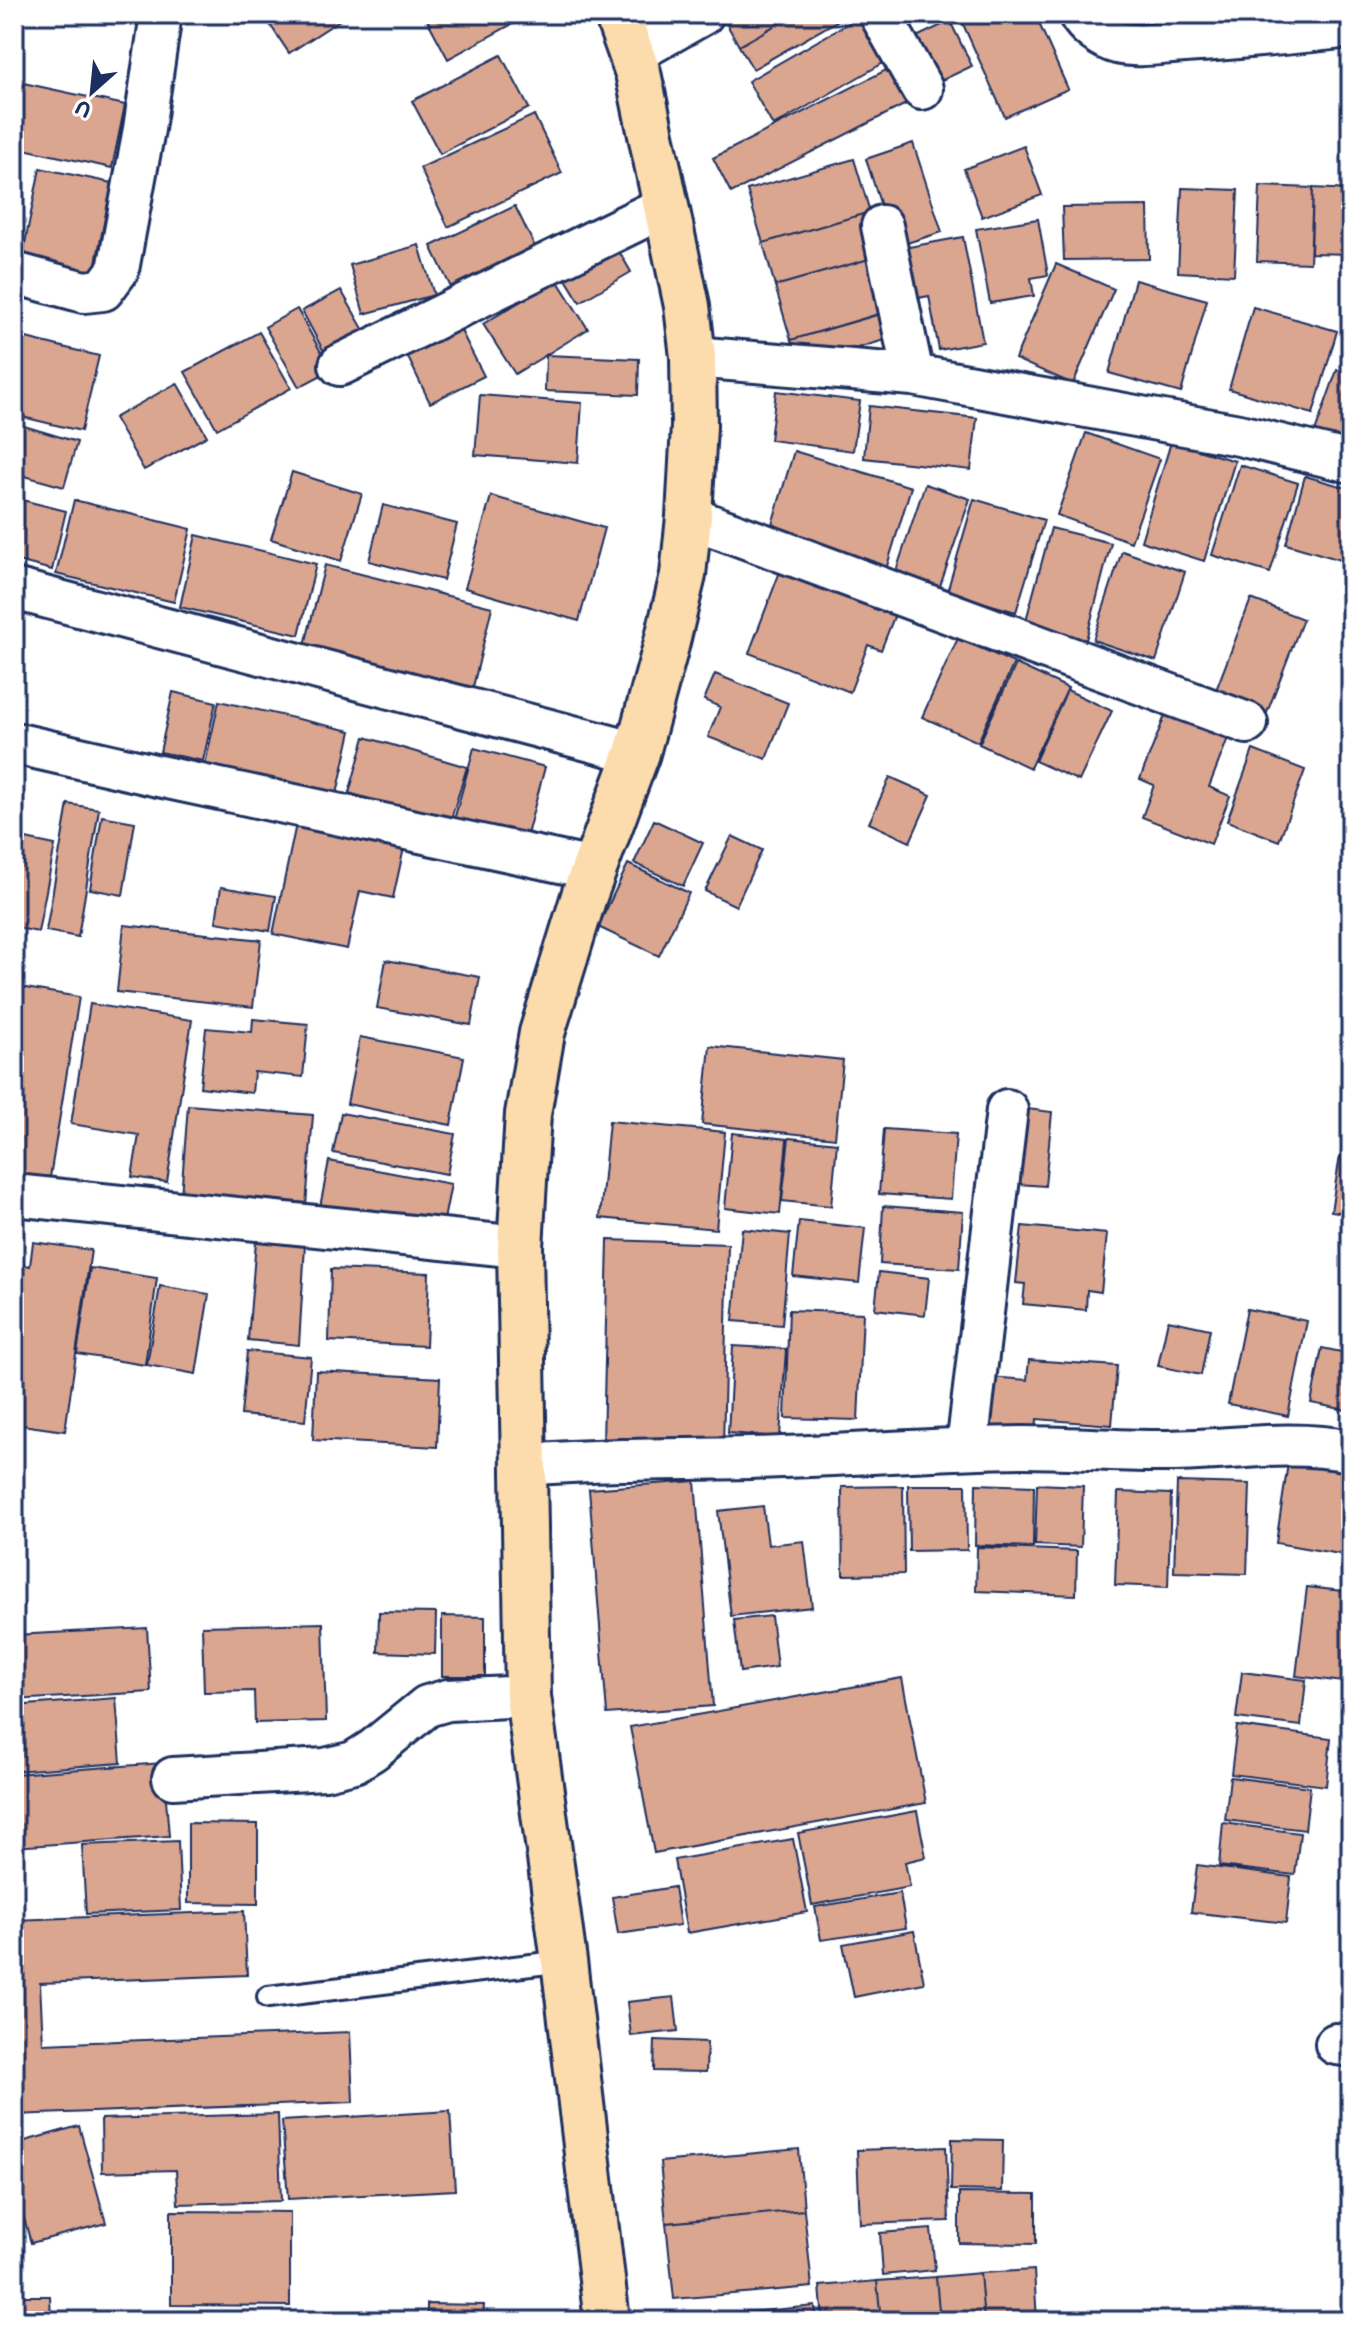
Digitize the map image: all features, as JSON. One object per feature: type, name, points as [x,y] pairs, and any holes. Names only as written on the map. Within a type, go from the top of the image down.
[{"type":"highway","points":[[607,2321],[564,1961],[528,1696],[520,1247],[528,1114],[542,1033],[593,869],[637,753],[683,575],[689,517],[694,426],[693,357],[687,306],[638,73],[617,14]]},
{"type":"street","points":[[14,273],[84,292],[103,290],[118,270],[161,14]]},
{"type":"street","points":[[630,55],[703,14]]},
{"type":"street","points":[[880,14],[922,89]]},
{"type":"street","points":[[1079,14],[1103,37],[1116,43],[1137,45],[1255,38],[1351,27]]},
{"type":"street","points":[[340,365],[666,206]]},
{"type":"street","points":[[882,226],[913,375]]},
{"type":"street","points":[[693,357],[913,375],[1239,435],[1351,462]]},
{"type":"street","points":[[689,517],[1247,723]]},
{"type":"street","points":[[14,589],[637,753]]},
{"type":"street","points":[[14,743],[593,869]]},
{"type":"street","points":[[967,1448],[1007,1110]]},
{"type":"street","points":[[14,1195],[520,1247]]},
{"type":"street","points":[[525,1465],[587,1460],[753,1458],[967,1448],[1160,1451],[1263,1445],[1351,1451]]},
{"type":"street","points":[[173,1778],[339,1766],[354,1762],[373,1750],[427,1706],[448,1700],[528,1696]]},
{"type":"lane","points":[[268,1997],[564,1961]]},
{"type":"building","points":[[233,14],[258,14],[241,25]]},
{"type":"building","points":[[263,14],[349,14],[289,53]]},
{"type":"building","points":[[424,14],[526,14],[527,16],[448,59]]},
{"type":"building","points":[[721,14],[795,14],[739,46]]},
{"type":"building","points":[[795,14],[849,14],[753,69],[739,46]]},
{"type":"building","points":[[980,14],[1035,14],[1068,89],[1005,117],[962,22]]},
{"type":"building","points":[[859,17],[885,62],[773,126],[748,81]]},
{"type":"building","points":[[950,21],[972,66],[930,86],[908,41]]},
{"type":"building","points":[[501,55],[529,108],[440,154],[412,101]]},
{"type":"building","points":[[888,69],[906,104],[731,193],[713,158]]},
{"type":"building","points":[[14,81],[125,105],[112,168],[14,147]]},
{"type":"building","points":[[534,115],[562,173],[448,227],[420,168]]},
{"type":"building","points":[[913,143],[942,232],[894,247],[866,159]]},
{"type":"building","points":[[1024,146],[1042,195],[982,217],[964,169]]},
{"type":"building","points":[[854,159],[870,212],[763,243],[747,190]]},
{"type":"building","points":[[40,168],[112,183],[94,273],[22,258]]},
{"type":"building","points":[[1260,186],[1313,188],[1310,263],[1257,261]]},
{"type":"building","points":[[1182,188],[1238,190],[1234,275],[1178,272]]},
{"type":"building","points":[[1313,188],[1351,190],[1351,254],[1311,253]]},
{"type":"building","points":[[515,206],[540,257],[455,296],[431,246]]},
{"type":"building","points":[[1148,206],[1149,259],[1064,260],[1062,207]]},
{"type":"building","points":[[870,212],[883,255],[775,286],[763,243]]},
{"type":"building","points":[[1038,219],[1048,275],[1031,278],[1034,296],[990,303],[976,229]]},
{"type":"building","points":[[963,237],[983,342],[939,350],[929,296],[908,300],[898,249]]},
{"type":"building","points":[[613,241],[631,272],[580,302],[561,271]]},
{"type":"building","points":[[419,245],[434,295],[364,314],[350,265]]},
{"type":"building","points":[[883,255],[899,308],[791,340],[775,286]]},
{"type":"building","points":[[1056,264],[1114,289],[1073,384],[1015,359]]},
{"type":"building","points":[[552,272],[588,329],[515,374],[483,324],[526,298],[521,291]]},
{"type":"building","points":[[1135,280],[1207,300],[1181,393],[1109,373]]},
{"type":"building","points":[[341,290],[370,341],[330,363],[302,311]]},
{"type":"building","points":[[1253,307],[1337,331],[1313,414],[1229,389]]},
{"type":"building","points":[[297,309],[331,370],[299,387],[265,327]]},
{"type":"building","points":[[887,312],[895,337],[799,365],[791,340]]},
{"type":"building","points":[[454,317],[484,376],[430,403],[401,343]]},
{"type":"building","points":[[259,332],[291,388],[217,429],[185,372]]},
{"type":"building","points":[[14,335],[99,356],[81,431],[14,415]]},
{"type":"building","points":[[546,355],[639,359],[638,395],[545,391]]},
{"type":"building","points":[[1337,370],[1351,375],[1351,451],[1313,438]]},
{"type":"building","points":[[177,383],[207,436],[144,470],[114,418]]},
{"type":"building","points":[[776,391],[860,401],[853,451],[770,440]]},
{"type":"building","points":[[480,395],[582,403],[578,463],[475,455]]},
{"type":"building","points":[[869,406],[977,418],[971,470],[864,458]]},
{"type":"building","points":[[14,423],[77,442],[64,487],[14,473]]},
{"type":"building","points":[[1086,433],[1160,459],[1131,542],[1057,515]]},
{"type":"building","points":[[1171,442],[1235,461],[1204,561],[1141,541]]},
{"type":"building","points":[[794,451],[911,487],[884,576],[767,541]]},
{"type":"building","points":[[1240,465],[1298,483],[1270,573],[1212,555]]},
{"type":"building","points":[[292,472],[362,494],[341,561],[271,539]]},
{"type":"building","points":[[1305,476],[1351,489],[1351,563],[1286,544]]},
{"type":"building","points":[[925,484],[970,499],[938,592],[894,577]]},
{"type":"building","points":[[491,496],[604,528],[579,621],[465,588]]},
{"type":"building","points":[[14,498],[66,511],[52,570],[14,560]]},
{"type":"building","points":[[974,499],[1044,520],[1016,612],[947,592]]},
{"type":"building","points":[[74,500],[191,529],[174,602],[56,574]]},
{"type":"building","points":[[383,505],[457,524],[443,580],[369,561]]},
{"type":"building","points":[[1051,528],[1111,543],[1086,640],[1025,624]]},
{"type":"building","points":[[196,535],[316,564],[299,635],[180,607]]},
{"type":"building","points":[[1122,551],[1185,572],[1156,661],[1093,640]]},
{"type":"building","points":[[784,561],[899,604],[881,650],[868,645],[850,692],[749,653]]},
{"type":"building","points":[[325,565],[492,607],[473,687],[305,645]]},
{"type":"building","points":[[1251,599],[1303,619],[1265,718],[1213,698]]},
{"type":"building","points":[[958,638],[1014,663],[978,742],[922,717]]},
{"type":"building","points":[[1016,664],[1068,688],[1030,768],[979,744]]},
{"type":"building","points":[[715,674],[788,703],[766,759],[708,737],[720,707],[704,700]]},
{"type":"building","points":[[1067,690],[1112,711],[1079,781],[1035,761]]},
{"type":"building","points":[[173,692],[216,702],[203,761],[160,752]]},
{"type":"building","points":[[219,701],[351,731],[335,803],[203,774]]},
{"type":"building","points":[[1166,713],[1228,738],[1209,787],[1230,796],[1211,844],[1142,817],[1154,785],[1140,779]]},
{"type":"building","points":[[365,737],[467,767],[450,822],[349,793]]},
{"type":"building","points":[[474,748],[545,767],[524,846],[452,827]]},
{"type":"building","points":[[1253,750],[1305,770],[1279,841],[1227,821]]},
{"type":"building","points":[[890,777],[931,795],[910,842],[869,823]]},
{"type":"building","points":[[68,804],[99,809],[78,937],[46,931]]},
{"type":"building","points":[[102,816],[135,822],[123,895],[90,889]]},
{"type":"building","points":[[654,820],[703,843],[683,886],[634,863]]},
{"type":"building","points":[[296,824],[404,848],[393,898],[360,891],[347,949],[273,934]]},
{"type":"building","points":[[732,836],[762,850],[736,906],[705,891]]},
{"type":"building","points":[[16,837],[55,845],[38,932],[14,927]]},
{"type":"building","points":[[628,864],[689,893],[659,956],[598,927]]},
{"type":"building","points":[[221,887],[276,896],[270,931],[216,922]]},
{"type":"building","points":[[124,925],[261,940],[253,1007],[117,992]]},
{"type":"building","points":[[386,960],[480,977],[471,1025],[377,1008]]},
{"type":"building","points":[[14,986],[79,997],[47,1196],[14,1191]]},
{"type":"building","points":[[90,1004],[192,1020],[167,1182],[132,1177],[139,1135],[71,1124]]},
{"type":"building","points":[[253,1019],[308,1024],[303,1077],[254,1072],[252,1093],[200,1087],[206,1028],[252,1032]]},
{"type":"building","points":[[360,1037],[464,1057],[451,1125],[347,1104]]},
{"type":"building","points":[[710,1046],[843,1060],[835,1138],[702,1124]]},
{"type":"building","points":[[188,1105],[313,1115],[306,1206],[181,1196]]},
{"type":"building","points":[[1011,1107],[1052,1112],[1045,1186],[1004,1183]]},
{"type":"building","points":[[341,1113],[455,1134],[447,1174],[333,1153]]},
{"type":"building","points":[[609,1121],[725,1132],[716,1229],[600,1218]]},
{"type":"building","points":[[884,1129],[956,1134],[951,1199],[879,1194]]},
{"type":"building","points":[[732,1133],[787,1139],[780,1214],[725,1208]]},
{"type":"building","points":[[789,1138],[837,1143],[831,1206],[782,1201]]},
{"type":"building","points":[[1340,1156],[1351,1158],[1351,1214],[1331,1211]]},
{"type":"building","points":[[329,1161],[451,1184],[442,1230],[320,1207]]},
{"type":"building","points":[[883,1206],[963,1212],[959,1269],[880,1264]]},
{"type":"building","points":[[799,1221],[865,1228],[859,1283],[793,1276]]},
{"type":"building","points":[[1022,1226],[1107,1234],[1101,1292],[1087,1290],[1086,1310],[1023,1304],[1025,1284],[1016,1283]]},
{"type":"building","points":[[742,1229],[790,1234],[782,1325],[733,1321]]},
{"type":"building","points":[[608,1240],[728,1244],[723,1447],[603,1443]]},
{"type":"building","points":[[256,1241],[305,1245],[299,1345],[248,1340]]},
{"type":"building","points":[[33,1242],[91,1250],[65,1431],[14,1424],[14,1263],[30,1266]]},
{"type":"building","points":[[90,1268],[157,1278],[145,1365],[77,1354]]},
{"type":"building","points":[[331,1269],[429,1273],[426,1346],[329,1341]]},
{"type":"building","points":[[879,1272],[929,1278],[925,1315],[875,1309]]},
{"type":"building","points":[[160,1286],[209,1294],[196,1374],[147,1365]]},
{"type":"building","points":[[1247,1309],[1307,1321],[1288,1416],[1228,1404]]},
{"type":"building","points":[[789,1310],[863,1313],[858,1420],[785,1418]]},
{"type":"building","points":[[1168,1320],[1210,1329],[1201,1375],[1158,1366]]},
{"type":"building","points":[[733,1346],[786,1349],[780,1437],[728,1433]]},
{"type":"building","points":[[1322,1348],[1351,1354],[1351,1411],[1311,1403]]},
{"type":"building","points":[[247,1351],[311,1357],[305,1421],[241,1415]]},
{"type":"building","points":[[1029,1360],[1117,1366],[1112,1425],[1037,1419],[1036,1434],[988,1430],[991,1377],[1027,1380]]},
{"type":"building","points":[[316,1371],[440,1378],[437,1447],[313,1440]]},
{"type":"building","points":[[1288,1463],[1351,1473],[1351,1556],[1276,1543]]},
{"type":"building","points":[[695,1481],[713,1706],[607,1714],[589,1489]]},
{"type":"building","points":[[1177,1482],[1250,1484],[1247,1574],[1174,1572]]},
{"type":"building","points":[[976,1484],[1034,1486],[1033,1547],[975,1545]]},
{"type":"building","points":[[1037,1484],[1083,1486],[1081,1547],[1035,1545]]},
{"type":"building","points":[[908,1485],[966,1485],[967,1550],[909,1551]]},
{"type":"building","points":[[903,1486],[904,1574],[843,1575],[842,1487]]},
{"type":"building","points":[[1118,1492],[1171,1494],[1168,1587],[1115,1585]]},
{"type":"building","points":[[763,1506],[768,1545],[804,1541],[812,1607],[731,1616],[718,1511]]},
{"type":"building","points":[[977,1547],[1077,1551],[1076,1595],[976,1591]]},
{"type":"building","points":[[1307,1587],[1351,1592],[1351,1683],[1296,1676]]},
{"type":"building","points":[[379,1612],[436,1613],[435,1654],[378,1652]]},
{"type":"building","points":[[442,1616],[485,1617],[485,1676],[442,1676]]},
{"type":"building","points":[[771,1616],[777,1667],[740,1672],[734,1620]]},
{"type":"building","points":[[323,1623],[326,1721],[255,1723],[254,1691],[204,1692],[202,1626]]},
{"type":"building","points":[[147,1628],[151,1692],[14,1700],[14,1635]]},
{"type":"building","points":[[1242,1672],[1306,1680],[1301,1726],[1236,1718]]},
{"type":"building","points":[[902,1678],[926,1803],[654,1853],[630,1727]]},
{"type":"building","points":[[116,1698],[121,1763],[14,1771],[14,1706]]},
{"type":"building","points":[[1237,1726],[1331,1738],[1326,1786],[1231,1774]]},
{"type":"building","points":[[163,1763],[169,1836],[14,1847],[14,1774]]},
{"type":"building","points":[[1230,1777],[1310,1787],[1305,1830],[1225,1820]]},
{"type":"building","points":[[917,1811],[926,1857],[905,1862],[910,1887],[812,1905],[798,1833]]},
{"type":"building","points":[[188,1823],[258,1824],[258,1904],[188,1903]]},
{"type":"building","points":[[1223,1823],[1300,1833],[1295,1875],[1219,1866]]},
{"type":"building","points":[[793,1839],[807,1912],[687,1933],[674,1860]]},
{"type":"building","points":[[178,1841],[181,1910],[86,1914],[82,1845]]},
{"type":"building","points":[[1197,1865],[1291,1877],[1286,1923],[1191,1912]]},
{"type":"building","points":[[674,1887],[680,1925],[618,1934],[612,1897]]},
{"type":"building","points":[[900,1893],[906,1928],[821,1940],[815,1907]]},
{"type":"building","points":[[244,1911],[247,1975],[40,1983],[43,2044],[350,2032],[353,2102],[14,2115],[14,1920]]},
{"type":"building","points":[[914,1931],[924,1983],[854,1997],[843,1944]]},
{"type":"building","points":[[674,1997],[678,2031],[631,2036],[627,2002]]},
{"type":"building","points":[[655,2040],[707,2042],[706,2072],[654,2071]]},
{"type":"building","points":[[450,2111],[455,2190],[288,2199],[282,2121]]},
{"type":"building","points":[[278,2114],[281,2201],[178,2204],[176,2170],[102,2172],[101,2119]]},
{"type":"building","points":[[79,2126],[106,2223],[31,2243],[14,2183],[14,2144]]},
{"type":"building","points":[[952,2139],[1003,2140],[1002,2191],[951,2190]]},
{"type":"building","points":[[946,2147],[949,2221],[860,2224],[857,2150]]},
{"type":"building","points":[[799,2149],[804,2210],[666,2223],[660,2162]]},
{"type":"building","points":[[959,2193],[1036,2194],[1036,2244],[959,2243]]},
{"type":"building","points":[[804,2210],[812,2287],[674,2299],[666,2223]]},
{"type":"building","points":[[171,2211],[290,2212],[290,2306],[171,2305]]},
{"type":"building","points":[[931,2229],[935,2270],[883,2275],[880,2233]]},
{"type":"building","points":[[1034,2270],[1037,2321],[984,2321],[980,2273]]},
{"type":"building","points":[[980,2273],[984,2321],[940,2321],[936,2277]]},
{"type":"building","points":[[936,2277],[940,2321],[881,2321],[877,2281]]},
{"type":"building","points":[[877,2281],[881,2321],[823,2321],[820,2286]]},
{"type":"building","points":[[14,2296],[50,2296],[51,2321],[14,2321]]},
{"type":"building","points":[[427,2304],[484,2305],[483,2321],[427,2321]]},
{"type":"building","points":[[815,2306],[817,2321],[696,2321],[696,2317]]}]
